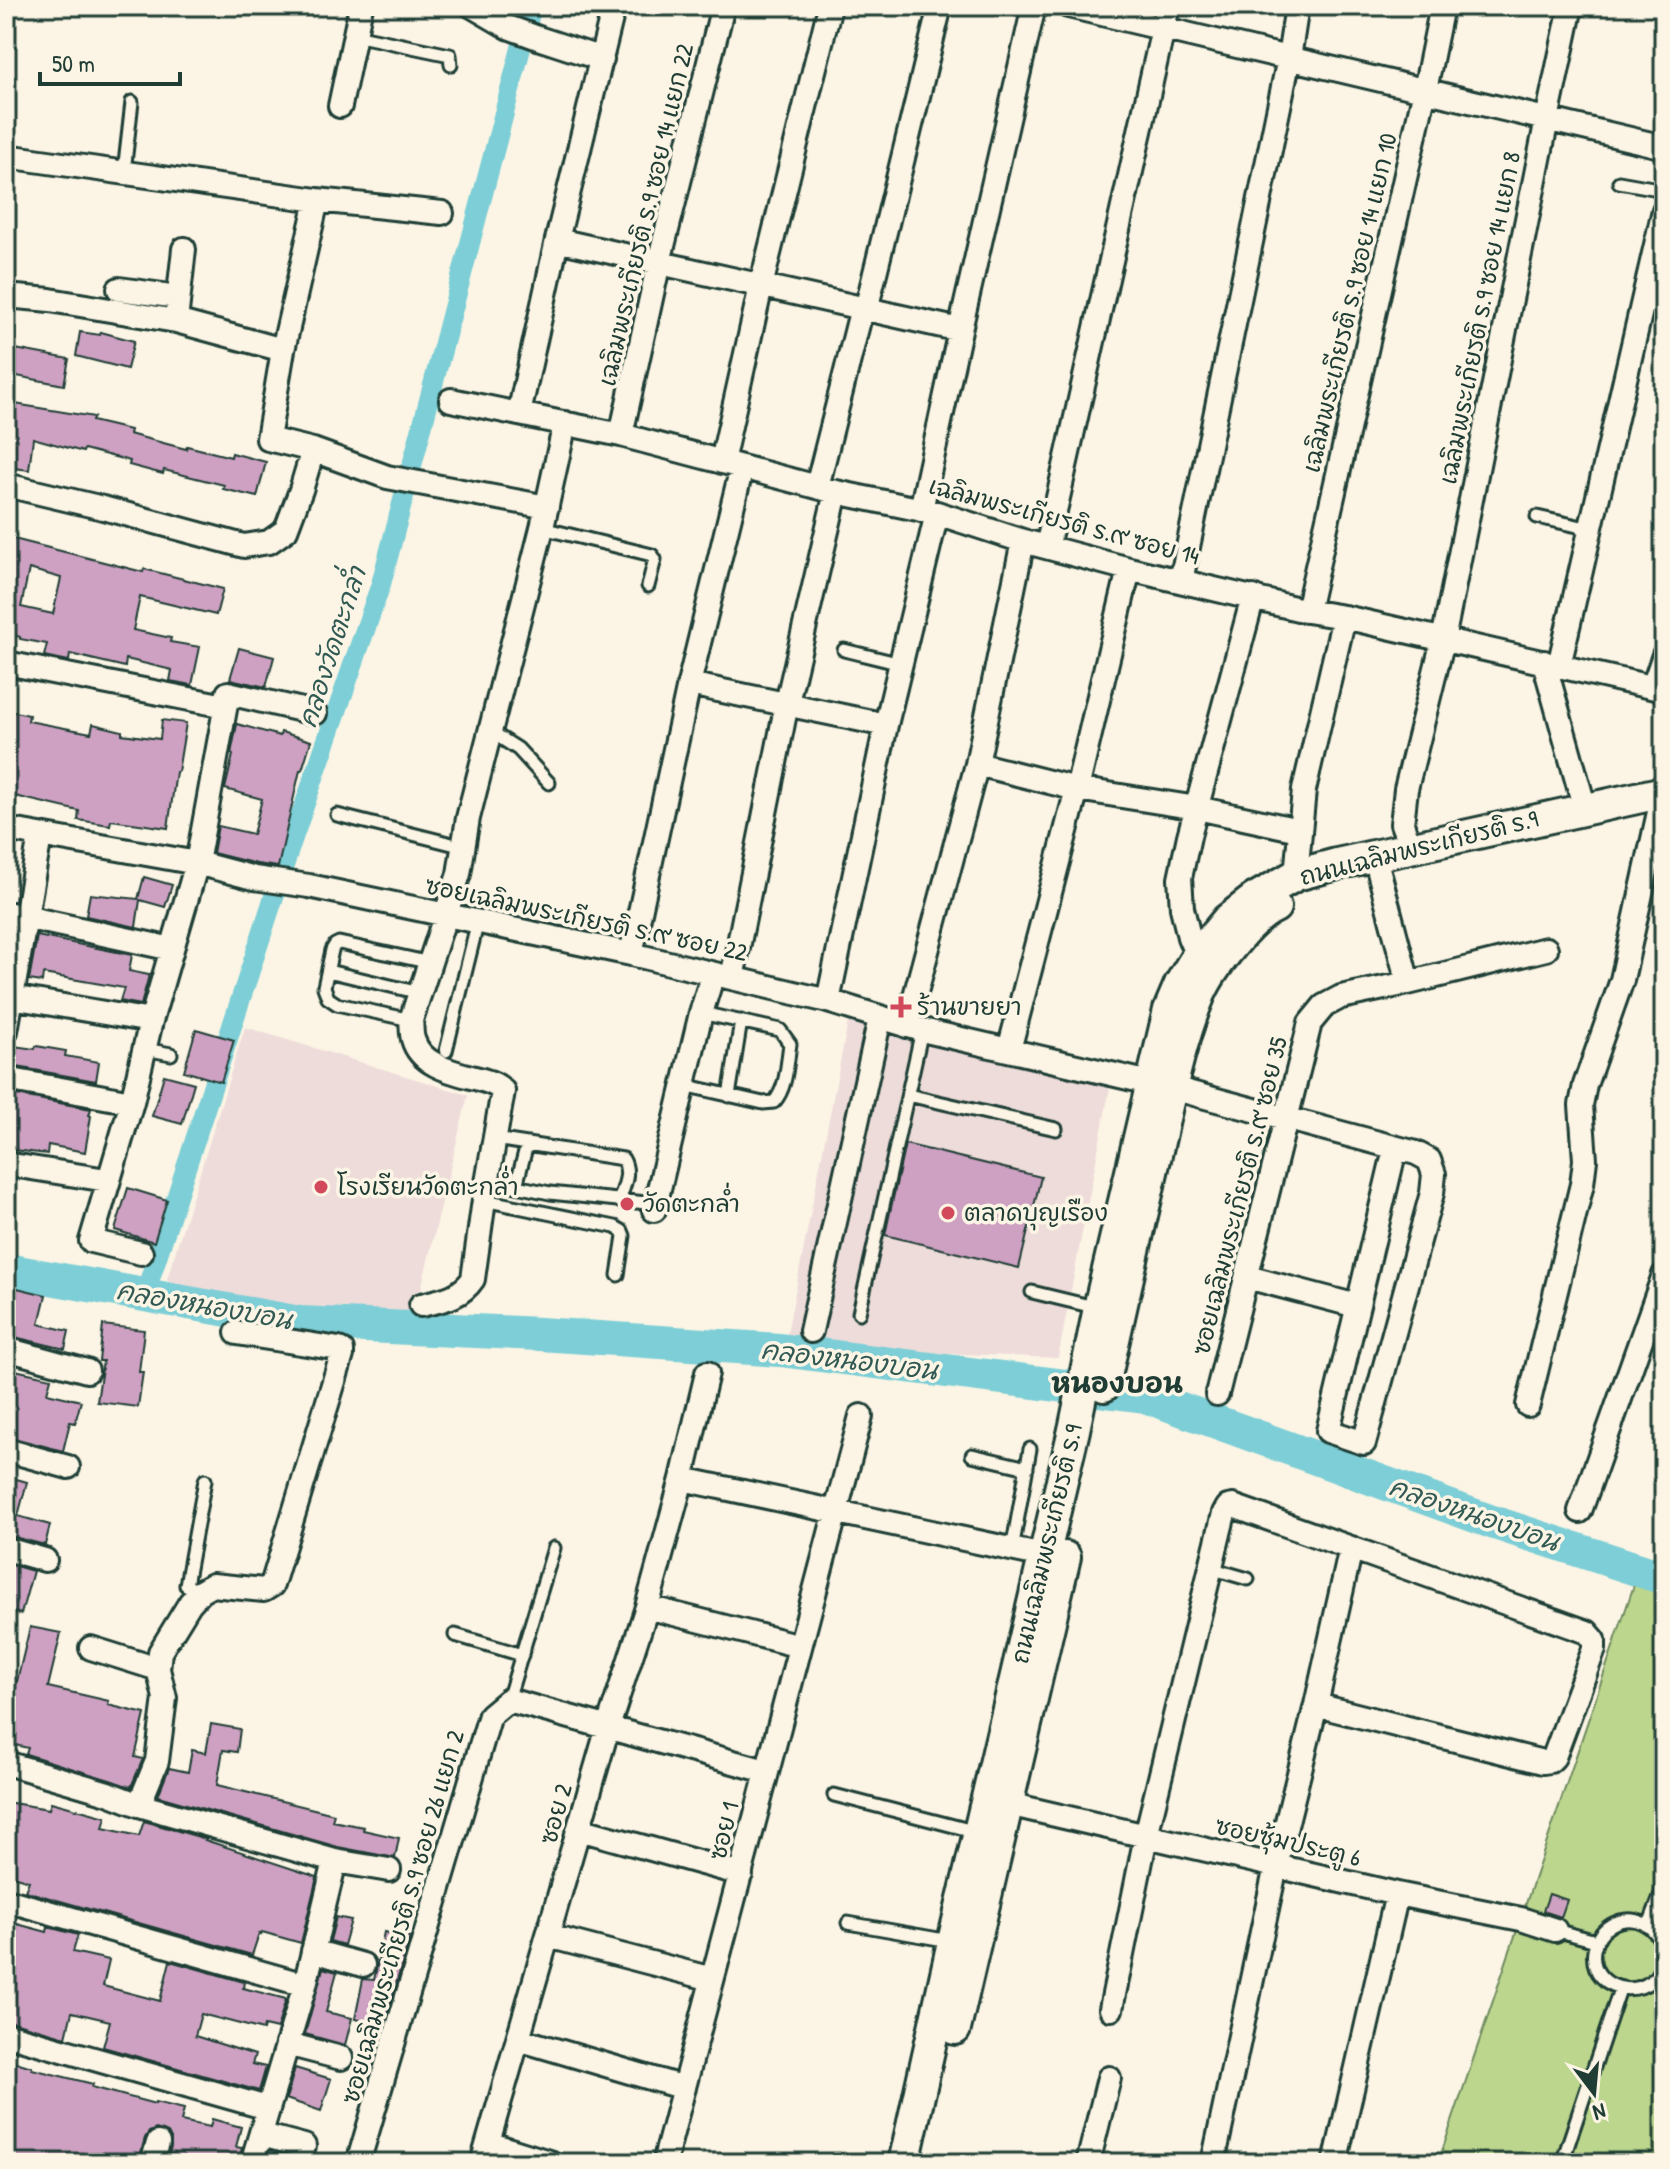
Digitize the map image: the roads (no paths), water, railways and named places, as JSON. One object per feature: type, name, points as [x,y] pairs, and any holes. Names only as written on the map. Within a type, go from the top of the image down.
[{"type":"main road","name":"ถนนเฉลิมพระเกียรติ ร.9","points":[[923,2163],[1008,1804],[1096,1374],[1161,1085],[1169,1010],[1180,984],[1197,956],[1227,920],[1254,899],[1296,875],[1585,809],[1662,805]]},
{"type":"main road","name":"ถนนเฉลิมพระเกียรติ ร.9","points":[[1096,1374],[1099,1308],[1161,1085],[1201,991],[1225,953],[1266,911],[1309,891],[1379,872],[1662,805]]},
{"type":"main road","name":"ถนนเฉลิมพระเกียรติ ร.9","points":[[904,2163],[1044,1556],[1086,1421]]},
{"type":"street","points":[[340,106],[361,6]]},
{"type":"street","points":[[472,6],[508,27],[602,59]]},
{"type":"street","points":[[519,414],[557,240],[614,6]]},
{"type":"street","name":"เฉลิมพระเกียรติ ร.9 ซอย 14 แยก 22","points":[[621,435],[659,262],[723,6]]},
{"type":"street","points":[[631,954],[732,464],[761,286],[830,6]]},
{"type":"street","points":[[655,1207],[701,1013],[723,976],[787,703],[864,309],[940,6]]},
{"type":"street","points":[[828,1001],[901,664],[960,330],[1034,6]]},
{"type":"street","points":[[1068,6],[1166,17],[1289,58],[1664,147]]},
{"type":"street","points":[[1181,581],[1289,58],[1297,6]]},
{"type":"street","name":"เฉลิมพระเกียรติ ร.9 ซอย 14 แยก 10","points":[[1307,611],[1442,6]]},
{"type":"street","name":"เฉลิมพระเกียรติ ร.9 ซอย 14 แยก 8","points":[[1411,848],[1402,824],[1406,789],[1443,640],[1571,6]]},
{"type":"street","points":[[1047,547],[1166,17]]},
{"type":"street","points":[[6,156],[317,200],[442,213]]},
{"type":"street","points":[[317,200],[283,350],[268,439],[313,450],[387,477],[429,485],[544,518]]},
{"type":"street","points":[[1585,809],[1552,664],[1591,529],[1664,210]]},
{"type":"street","points":[[557,240],[960,330]]},
{"type":"street","points":[[176,321],[184,249]]},
{"type":"street","points":[[119,289],[178,297]]},
{"type":"street","points":[[6,296],[50,300],[176,321],[283,350]]},
{"type":"street","name":"เฉลิมพระเกียรติ ร.๙ ซอย 14","points":[[451,400],[621,435],[827,490],[929,511],[1023,541],[1129,569],[1659,689]]},
{"type":"street","points":[[421,1305],[458,1295],[473,1279],[485,1190],[503,1094],[502,1088],[490,1082],[449,1071],[430,1062],[413,1040],[411,1020],[459,874],[468,818],[565,423]]},
{"type":"street","points":[[6,485],[244,546],[269,542],[286,530],[313,450]]},
{"type":"street","points":[[914,1028],[977,764],[1023,541]]},
{"type":"street","points":[[1009,1050],[1077,789],[1129,569]]},
{"type":"street","points":[[1197,956],[1182,908],[1180,878],[1253,597]]},
{"type":"street","points":[[1296,875],[1304,790],[1344,617]]},
{"type":"street","points":[[1659,689],[1664,655]]},
{"type":"street","points":[[6,663],[225,706]]},
{"type":"street","points":[[689,684],[886,725]]},
{"type":"street","points":[[141,1253],[91,1241],[197,863],[228,693],[315,713]]},
{"type":"street","points":[[977,764],[1077,789],[1197,808],[1299,830]]},
{"type":"street","points":[[1528,1405],[1582,1184],[1585,1160],[1581,1105],[1585,1085],[1622,980],[1662,805]]},
{"type":"street","name":"ซอยเฉลิมพระเกียรติ ร.๙ ซอย 22","points":[[6,829],[197,863],[254,878],[309,886],[631,954],[828,1001],[914,1028],[1161,1085],[1416,1153],[1429,1160],[1434,1174],[1432,1193],[1364,1443],[1328,1431],[1357,1306]]},
{"type":"street","points":[[6,1031],[16,914],[40,836]]},
{"type":"street","points":[[1379,872],[1408,983]]},
{"type":"street","points":[[16,914],[172,949]]},
{"type":"street","name":"ซอยเฉลิมพระเกียรติ ร.๙ ซอย 35","points":[[1217,1394],[1310,1023],[1324,1006],[1341,997],[1546,949]]},
{"type":"street","points":[[9,997],[151,1021]]},
{"type":"street","points":[[811,1331],[880,1018]]},
{"type":"street","points":[[6,1079],[132,1102]]},
{"type":"street","points":[[1247,1277],[1357,1306],[1395,1149]]},
{"type":"street","points":[[6,1164],[107,1180]]},
{"type":"street","points":[[1580,1511],[1664,1275]]},
{"type":"street","points":[[139,1805],[157,1761],[165,1698],[158,1669],[160,1652],[200,1592],[212,1585],[264,1590],[272,1585],[342,1355],[339,1349],[237,1333]]},
{"type":"street","points":[[6,1349],[87,1371]]},
{"type":"street","name":"ซอย 2","points":[[485,2153],[608,1727],[647,1607],[707,1373]]},
{"type":"street","name":"ซอย 1","points":[[664,2163],[861,1416]]},
{"type":"street","points":[[6,1450],[68,1467]]},
{"type":"street","points":[[682,1479],[1044,1556]]},
{"type":"street","points":[[1111,2009],[1146,1836],[1210,1568],[1228,1507],[1233,1506],[1587,1632],[1594,1640],[1594,1649],[1550,1761],[1543,1762],[1316,1705]]},
{"type":"street","points":[[1213,2163],[1276,1866],[1351,1548]]},
{"type":"street","points":[[6,1549],[45,1560]]},
{"type":"street","points":[[647,1607],[800,1646]]},
{"type":"street","points":[[91,1648],[158,1669]]},
{"type":"street","points":[[508,1700],[766,1771]]},
{"type":"street","name":"ซอยเฉลิมพระเกียรติ ร.9 ซอย 26 แยก 2","points":[[358,2163],[490,1715],[508,1700]]},
{"type":"street","points":[[6,1763],[335,1861],[389,1870]]},
{"type":"street","name":"ซอยซุ้มประตู 6","points":[[1008,1804],[1397,1894],[1521,1919],[1555,1930]]},
{"type":"street","points":[[579,1829],[741,1874]]},
{"type":"street","points":[[252,2163],[305,1985],[335,1861]]},
{"type":"street","points":[[1335,2163],[1397,1894]]},
{"type":"street","points":[[6,1900],[305,1985]]},
{"type":"street","points":[[548,1936],[712,1979]]},
{"type":"street","points":[[313,1951],[363,1965]]},
{"type":"street","points":[[6,2034],[267,2108]]},
{"type":"street","points":[[518,2039],[684,2088]]},
{"type":"street","points":[[287,2044],[341,2058]]},
{"type":"street","points":[[1088,2163],[1109,2078]]},
{"type":"street","points":[[262,2135],[304,2146]]},
{"type":"street","points":[[485,2153],[552,2163]]},
{"type":"lane","points":[[355,35],[450,55],[451,65]]},
{"type":"lane","points":[[124,172],[132,102]]},
{"type":"lane","points":[[1619,182],[1664,190]]},
{"type":"lane","points":[[1537,517],[1591,529]]},
{"type":"lane","points":[[544,518],[652,555],[655,559],[648,586]]},
{"type":"lane","points":[[844,650],[901,664]]},
{"type":"lane","points":[[490,731],[518,749],[549,783]]},
{"type":"lane","points":[[337,815],[464,847]]},
{"type":"lane","points":[[446,1051],[478,921]]},
{"type":"lane","points":[[411,1020],[332,1002],[325,993],[332,950],[339,943],[431,963]]},
{"type":"lane","points":[[328,971],[420,993]]},
{"type":"lane","points":[[684,1085],[763,1103],[774,1102],[780,1095],[787,1070],[790,1044],[780,1030],[701,1013]]},
{"type":"lane","points":[[729,1096],[741,1021]]},
{"type":"lane","points":[[859,1313],[908,1095],[914,1028]]},
{"type":"lane","points":[[145,1049],[171,1054]]},
{"type":"lane","points":[[908,1095],[1056,1129]]},
{"type":"lane","points":[[495,1139],[623,1159],[627,1175],[619,1201]]},
{"type":"lane","points":[[516,1186],[527,1144]]},
{"type":"lane","points":[[485,1190],[516,1186],[655,1207]]},
{"type":"lane","points":[[485,1190],[622,1231],[624,1236],[618,1275]]},
{"type":"lane","points":[[1032,1292],[1099,1308]]},
{"type":"lane","points":[[1012,1550],[1030,1449]]},
{"type":"lane","points":[[972,1455],[1027,1468]]},
{"type":"lane","points":[[200,1592],[186,1585],[205,1480]]},
{"type":"lane","points":[[508,1700],[554,1548]]},
{"type":"lane","points":[[1210,1568],[1248,1579]]},
{"type":"lane","points":[[455,1635],[522,1655]]},
{"type":"lane","points":[[834,1795],[979,1833]]},
{"type":"lane","points":[[1649,1925],[1664,1886]]},
{"type":"lane","points":[[1634,1919],[1649,1925],[1659,1935],[1664,1962],[1658,1975],[1648,1984],[1634,1990],[1620,1989],[1607,1982],[1597,1970],[1593,1956],[1596,1941],[1605,1928],[1619,1921],[1634,1919]]},
{"type":"lane","points":[[848,1923],[953,1942]]},
{"type":"lane","points":[[1555,1930],[1596,1941]]},
{"type":"lane","points":[[1562,2163],[1620,1989]]},
{"type":"waterway","name":"คลองวัดตะกล่ำ","points":[[145,1294],[292,841],[381,584],[532,6]]},
{"type":"waterway","name":"คลองหนองบอน","points":[[6,1270],[300,1323],[540,1334],[780,1350],[1145,1396],[1492,1522],[1664,1578]]},
{"type":"place","name":"ร้านขายยา","points":[[901,1007]]},
{"type":"place","name":"โรงเรียนวัดตะกล่ำ","points":[[321,1187]]},
{"type":"place","name":"วัดตะกล่ำ","points":[[627,1204]]},
{"type":"place","name":"ตลาดบุญเรือง","points":[[948,1213]]},
{"type":"district","name":"หนองบอน","points":[[1117,1383]]}]
